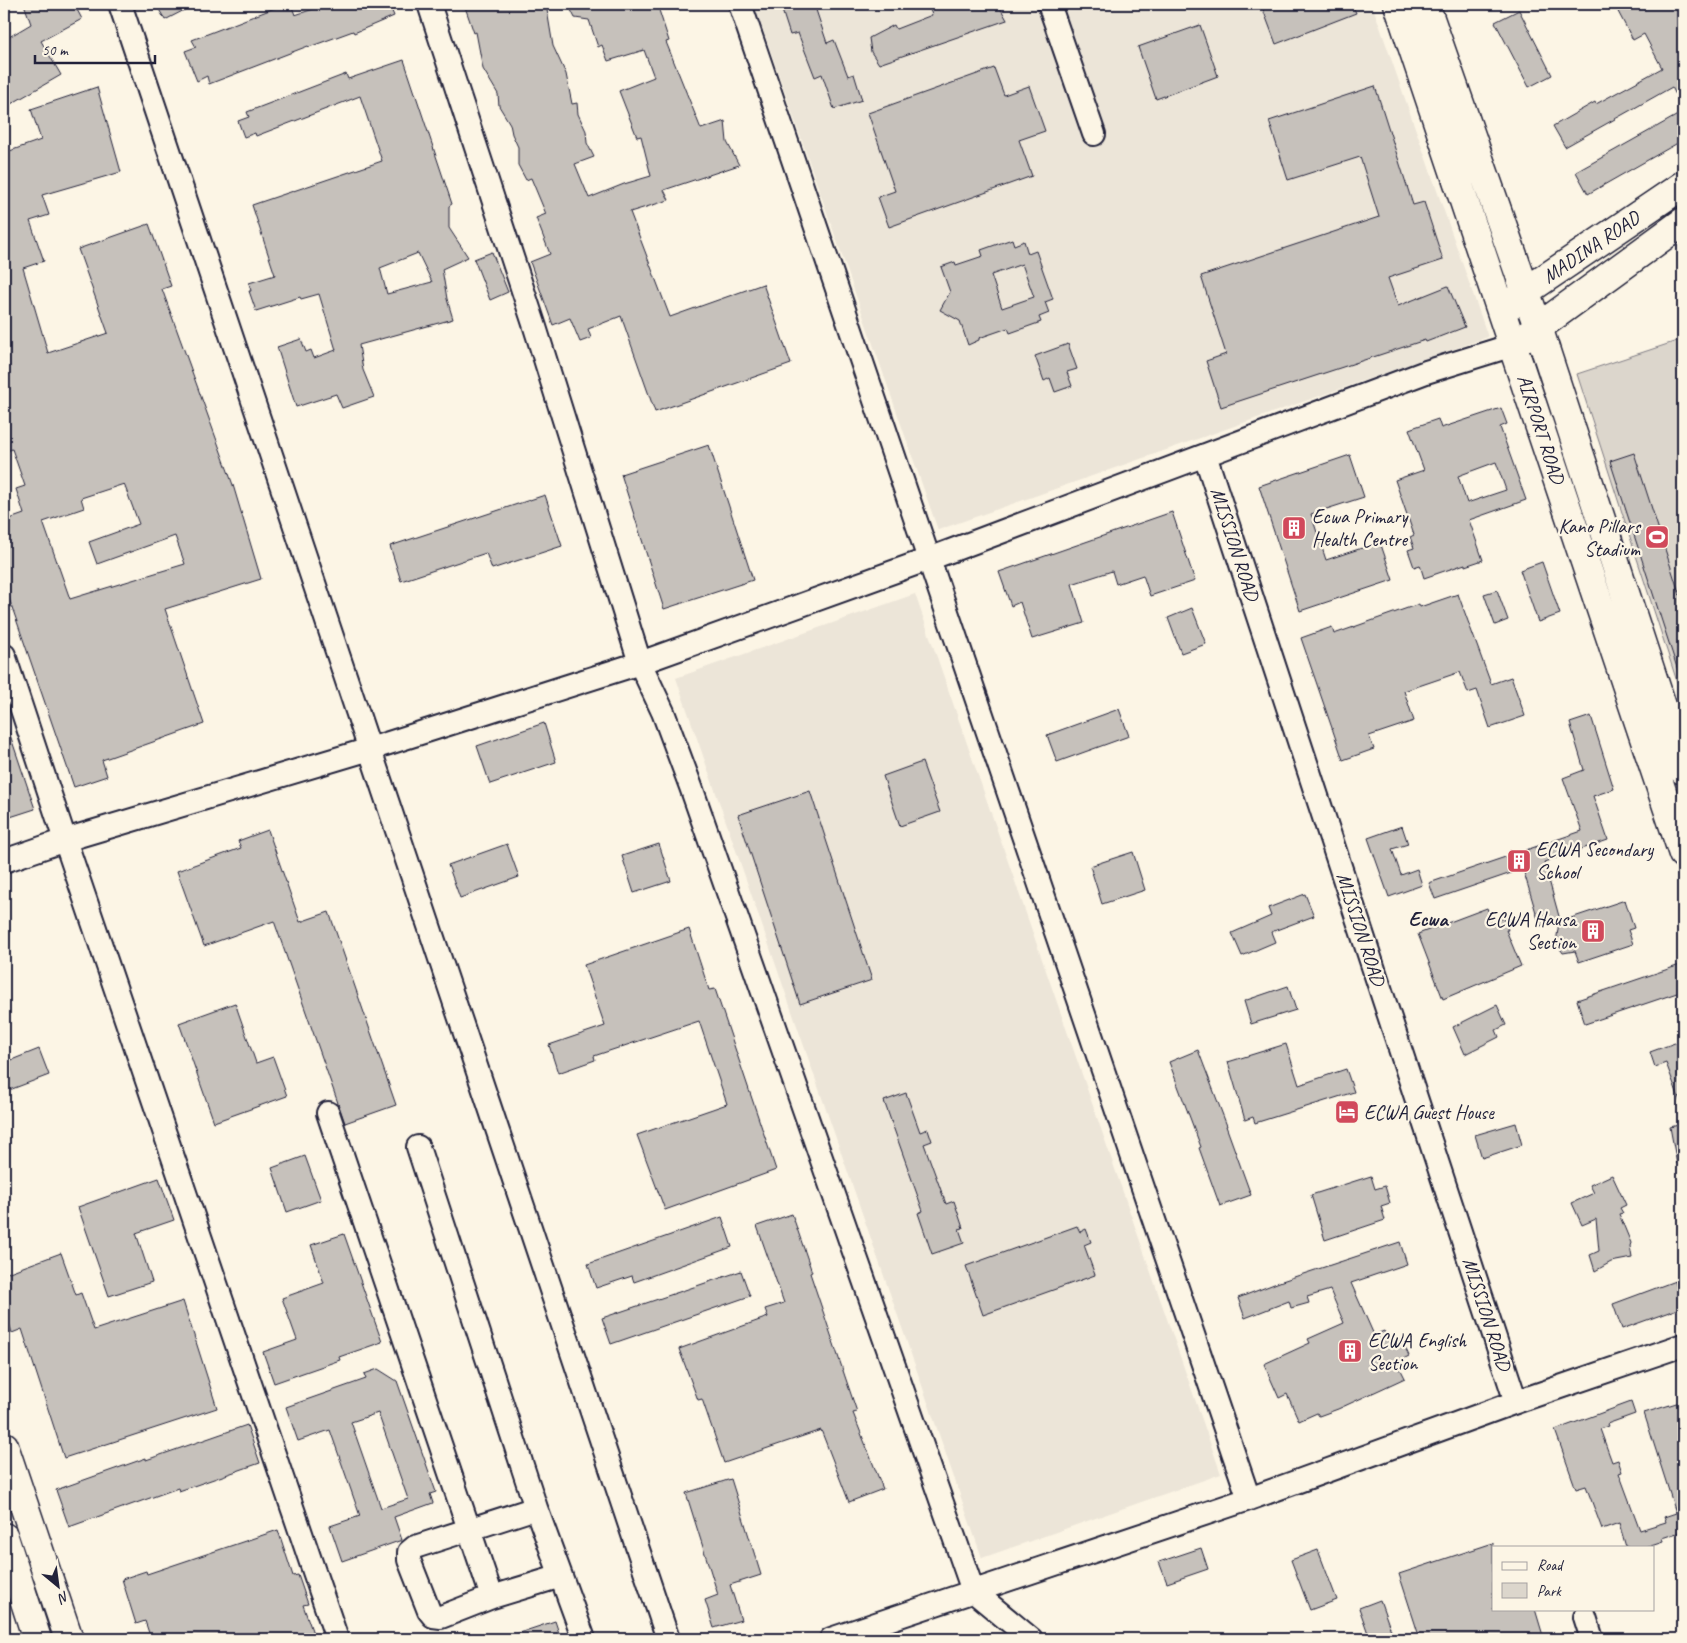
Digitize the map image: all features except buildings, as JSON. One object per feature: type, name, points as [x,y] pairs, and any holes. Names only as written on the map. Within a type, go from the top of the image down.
[{"type":"main road","name":"AIRPORT ROAD","points":[[1398,4],[1503,313],[1500,349],[1683,854]]},
{"type":"main road","name":"AIRPORT ROAD","points":[[1425,4],[1538,327],[1683,770]]},
{"type":"main road","name":"MADINA ROAD","points":[[1503,313],[1525,292],[1683,185]]},
{"type":"main road","name":"MADINA ROAD","points":[[1500,349],[1538,327],[1683,222]]},
{"type":"main road","points":[[4,1446],[69,1639]]},
{"type":"main road","points":[[4,1537],[37,1639]]},
{"type":"street","points":[[120,4],[668,1639]]},
{"type":"street","points":[[429,4],[535,327],[640,663],[663,712],[691,787],[973,1591],[1030,1639]]},
{"type":"street","points":[[740,4],[1250,1499]]},
{"type":"street","points":[[1049,4],[1094,134]]},
{"type":"street","points":[[4,861],[65,840],[370,749],[640,663],[929,559],[1426,372],[1500,349]]},
{"type":"street","name":"MISSION ROAD","points":[[1206,455],[1516,1402]]},
{"type":"street","points":[[4,655],[65,840],[337,1639]]},
{"type":"street","points":[[328,1113],[492,1597]]},
{"type":"street","points":[[418,1147],[536,1508],[584,1639]]},
{"type":"street","points":[[831,1639],[1250,1499],[1516,1402],[1683,1345]]},
{"type":"street","points":[[536,1508],[470,1531],[415,1547],[409,1552],[409,1560],[433,1616],[441,1616],[492,1597],[561,1576]]},
{"type":"street","points":[[1584,1617],[1592,1639]]},
{"type":"shaded area","points":[[754,4],[1372,4],[1488,337],[938,530]]},
{"type":"shaded area","points":[[915,594],[1221,1474],[982,1558],[676,678]]},
{"type":"green space","name":"Kano Pillars Stadium","points":[[1683,339],[1683,700],[1577,374]]},
{"type":"place","name":"Ecwa Primary Health Centre","points":[[1294,528]]},
{"type":"place","name":"Kano Pillars Stadium","points":[[1657,537]]},
{"type":"place","name":"ECWA Secondary School","points":[[1519,861]]},
{"type":"place","name":"ECWA Hausa Section","points":[[1593,931]]},
{"type":"place","name":"ECWA Guest House","points":[[1347,1112]]},
{"type":"place","name":"ECWA English Section","points":[[1350,1351]]},
{"type":"district","name":"Ecwa","points":[[1428,919]]}]
